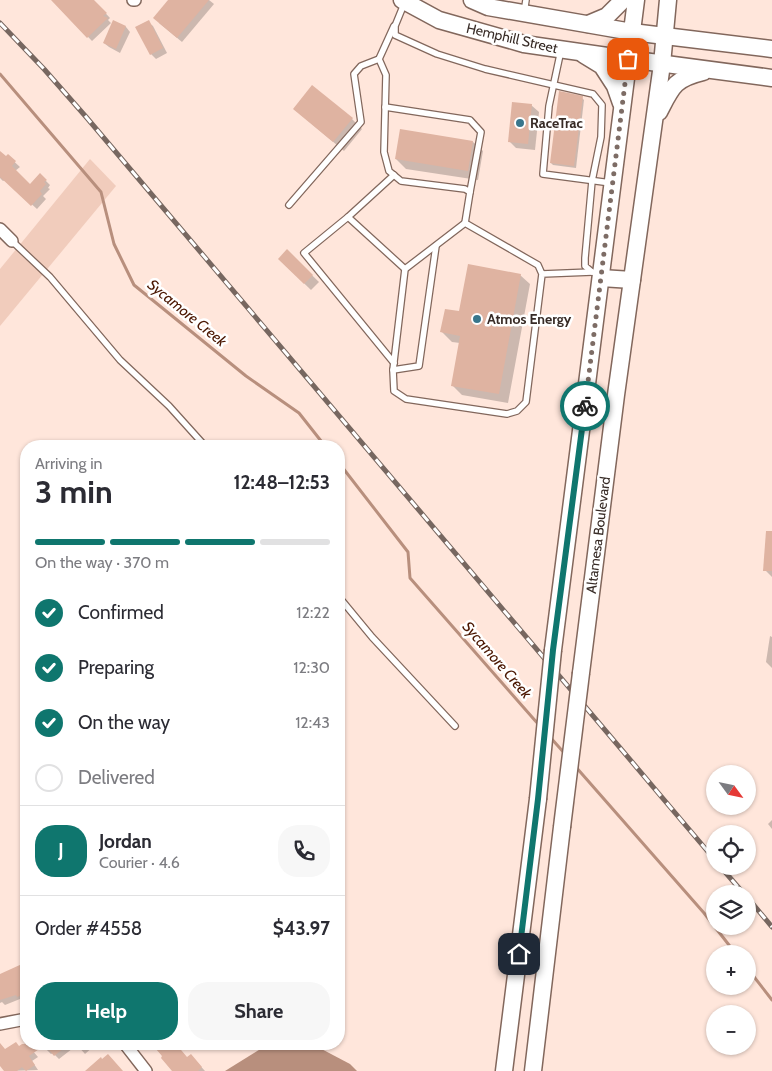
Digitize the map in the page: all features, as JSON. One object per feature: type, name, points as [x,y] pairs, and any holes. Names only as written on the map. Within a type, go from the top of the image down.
[{"type":"main road","name":"Hemphill Street","points":[[472,0],[488,7],[525,6],[588,24],[632,32],[772,49]]},
{"type":"main road","points":[[588,24],[607,16],[623,0]]},
{"type":"main road","points":[[504,1071],[538,799],[596,275],[613,184],[636,0]]},
{"type":"main road","name":"Altamesa Boulevard","points":[[533,1071],[581,673],[666,35],[668,0]]},
{"type":"main road","name":"Hemphill Street","points":[[404,1],[439,20],[524,44],[772,78]]},
{"type":"main road","points":[[577,52],[602,66],[615,86],[622,108]]},
{"type":"main road","points":[[654,120],[677,82],[687,76],[711,70]]},
{"type":"main road","points":[[596,275],[632,280]]},
{"type":"street","points":[[0,229],[12,241]]},
{"type":"street","points":[[0,1024],[20,1020]]},
{"type":"street","points":[[130,1050],[146,1071]]},
{"type":"lane","points":[[289,205],[361,122],[354,74],[361,66],[379,59],[404,1]]},
{"type":"lane","points":[[394,26],[395,35],[437,54],[485,69],[593,94],[602,105],[601,137],[592,181],[585,258],[585,266],[596,275]]},
{"type":"lane","points":[[561,49],[549,106],[543,174],[613,184]]},
{"type":"lane","points":[[379,59],[386,75],[384,152],[389,171],[401,181],[465,189],[470,192]]},
{"type":"lane","points":[[385,108],[470,120],[481,132],[465,224],[405,269],[394,367],[394,391],[406,399],[506,414],[517,411],[526,402],[542,274],[538,265],[465,224]]},
{"type":"lane","points":[[394,175],[348,217],[304,253],[394,367]]},
{"type":"lane","points":[[348,217],[405,269]]},
{"type":"lane","points":[[12,241],[50,277],[120,360],[169,406],[199,440]]},
{"type":"lane","points":[[394,367],[419,366],[436,246]]},
{"type":"lane","points":[[542,274],[596,275]]},
{"type":"lane","points":[[345,604],[372,637],[455,726]]},
{"type":"shaded area","points":[[90,159],[116,186],[0,326],[0,269]]},
{"type":"shaded area","points":[[259,1050],[323,1050],[350,1064],[357,1071],[225,1071]]},
{"type":"building","points":[[51,0],[94,0],[107,13],[103,16],[108,18],[87,38]]},
{"type":"building","points":[[168,0],[209,0],[177,38],[153,18]]},
{"type":"building","points":[[113,20],[126,26],[116,49],[103,43]]},
{"type":"building","points":[[149,20],[163,48],[150,55],[135,27]]},
{"type":"building","points":[[312,85],[353,118],[333,142],[293,109]]},
{"type":"building","name":"RaceTrac","points":[[559,91],[583,96],[574,166],[550,163]]},
{"type":"building","name":"RaceTrac","points":[[512,102],[532,104],[528,144],[508,142]]},
{"type":"building","points":[[400,129],[473,141],[468,171],[395,159]]},
{"type":"building","points":[[0,151],[6,156],[8,154],[16,161],[12,166],[30,184],[40,173],[47,180],[40,191],[42,194],[31,206],[0,177]]},
{"type":"building","points":[[287,249],[313,275],[304,284],[278,259]]},
{"type":"building","points":[[468,264],[521,274],[499,394],[451,386],[460,336],[440,332],[445,309],[459,311]]},
{"type":"building","points":[[766,531],[772,531],[772,571],[763,571]]},
{"type":"building","points":[[20,965],[20,996],[0,1000],[0,974]]},
{"type":"building","points":[[16,1042],[20,1045],[20,1050],[38,1050],[29,1056],[35,1065],[26,1071],[22,1067],[17,1071],[4,1071],[0,1066],[0,1043],[5,1049]]},
{"type":"building","points":[[49,1050],[62,1050],[54,1056]]},
{"type":"building","points":[[157,1050],[181,1050],[187,1057],[191,1054],[202,1067],[198,1071],[172,1071],[161,1058],[162,1056]]},
{"type":"building","points":[[108,1054],[123,1071],[85,1071],[101,1057],[102,1059]]},
{"type":"waterway","name":"Sycamore Creek","points":[[0,74],[101,192],[114,244],[134,285],[246,376],[299,413],[320,440]]},
{"type":"waterway","name":"Sycamore Creek","points":[[345,471],[408,552],[410,578],[539,725]]},
{"type":"waterway","name":"Sycamore Creek","points":[[550,737],[566,755]]},
{"type":"waterway","name":"Sycamore Creek","points":[[575,766],[704,913],[729,945]]},
{"type":"waterway","name":"Sycamore Creek","points":[[756,979],[772,1000]]},
{"type":"railway","points":[[0,23],[87,118],[706,849]]},
{"type":"railway","points":[[728,875],[736,885]]},
{"type":"railway","points":[[756,908],[772,927]]},
{"type":"way so far","points":[[585,406],[628,59]]},
{"type":"place","name":"RaceTrac","points":[[520,123]]},
{"type":"place","name":"Atmos Energy","points":[[477,319]]},
{"type":"route","points":[[519,954],[538,799],[553,650],[585,406]]}]
